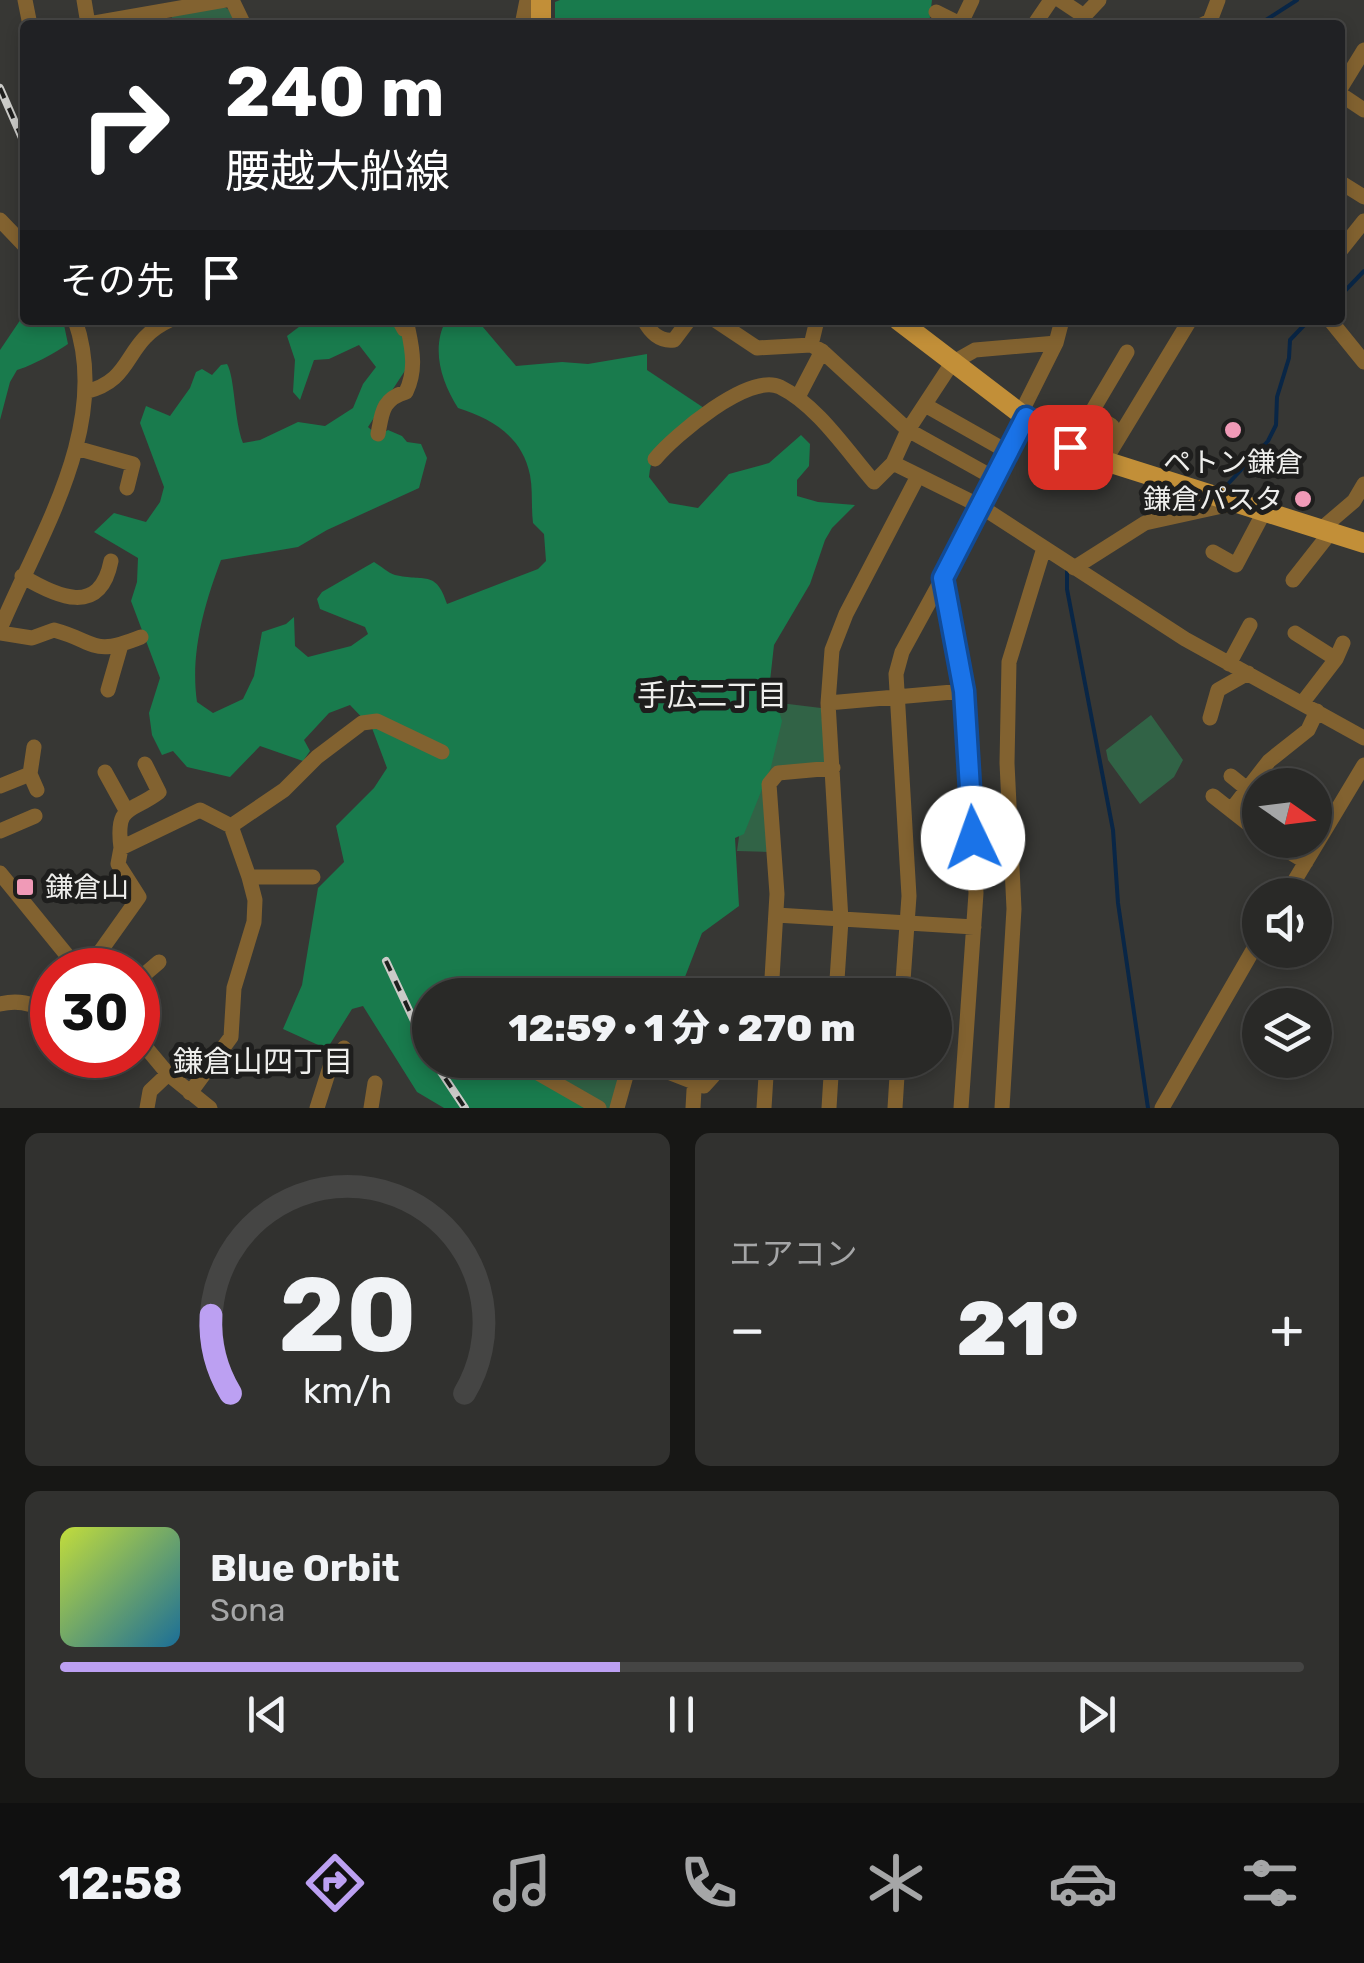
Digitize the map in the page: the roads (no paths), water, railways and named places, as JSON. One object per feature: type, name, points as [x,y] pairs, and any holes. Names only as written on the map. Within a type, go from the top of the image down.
[{"type":"main road","points":[[904,325],[1023,415],[1098,460],[1364,544]]},
{"type":"street","points":[[104,20],[140,8],[165,19],[192,4],[228,0]]},
{"type":"street","points":[[1060,0],[1087,16],[1099,0]]},
{"type":"street","points":[[936,12],[952,20]]},
{"type":"street","points":[[1345,82],[1364,50]]},
{"type":"street","points":[[0,220],[20,238]]},
{"type":"street","points":[[1345,245],[1364,221]]},
{"type":"street","points":[[76,325],[85,392],[76,448],[0,631],[32,638],[54,630],[93,647],[121,645],[141,638]]},
{"type":"street","points":[[85,392],[104,388],[114,380],[145,334],[161,325]]},
{"type":"street","points":[[378,434],[384,405],[388,399],[406,392],[411,382],[414,358],[408,329],[402,325]]},
{"type":"street","points":[[648,325],[658,337],[669,341],[685,325]]},
{"type":"street","points":[[722,325],[757,348],[816,348],[908,430],[994,478]]},
{"type":"street","points":[[798,397],[816,348],[817,325]]},
{"type":"street","points":[[903,978],[909,896],[898,661],[1008,452],[1061,325]]},
{"type":"street","points":[[1098,460],[1187,325]]},
{"type":"street","points":[[1334,325],[1364,362]]},
{"type":"street","points":[[654,459],[689,426],[745,392],[774,385],[798,397],[874,482],[893,463],[908,430],[952,363],[976,350],[1056,343]]},
{"type":"street","points":[[1098,460],[1112,426],[1090,413],[1126,352]]},
{"type":"street","points":[[925,405],[1008,452]]},
{"type":"street","points":[[76,448],[134,464],[127,488]]},
{"type":"street","points":[[893,463],[980,506],[1229,664],[1364,738]]},
{"type":"street","points":[[837,978],[840,920],[829,665],[836,635],[918,476]]},
{"type":"street","points":[[1293,580],[1325,532],[1359,503],[1364,484]]},
{"type":"street","points":[[1074,568],[1145,523],[1236,503]]},
{"type":"street","points":[[1213,552],[1236,565],[1264,512]]},
{"type":"street","points":[[1002,1108],[1014,909],[1007,763],[1009,662],[1044,548]]},
{"type":"street","points":[[22,576],[64,598],[86,596],[105,582],[111,561]]},
{"type":"street","points":[[943,578],[964,691],[976,893],[961,1108]]},
{"type":"street","points":[[1229,664],[1250,625]]},
{"type":"street","points":[[1305,634],[1336,659]]},
{"type":"street","points":[[1265,768],[1308,730],[1310,706],[1343,643]]},
{"type":"street","points":[[108,690],[121,645]]},
{"type":"street","points":[[1210,718],[1218,690],[1248,674]]},
{"type":"street","points":[[828,703],[964,691]]},
{"type":"street","points":[[231,826],[284,790],[317,757],[362,723],[377,721],[442,752]]},
{"type":"street","points":[[34,747],[30,774],[36,790]]},
{"type":"street","points":[[103,948],[139,897],[118,864],[120,822],[126,810],[159,792],[145,764]]},
{"type":"street","points":[[1296,878],[1364,764]]},
{"type":"street","points":[[772,978],[776,916],[770,784],[778,773],[833,768]]},
{"type":"street","points":[[105,772],[126,810]]},
{"type":"street","points":[[0,786],[30,774]]},
{"type":"street","points":[[1231,776],[1242,784]]},
{"type":"street","points":[[1213,796],[1242,819]]},
{"type":"street","points":[[1231,810],[1242,800]]},
{"type":"street","points":[[121,848],[200,810],[231,826],[249,877],[254,922],[234,988],[231,1037],[190,1094]]},
{"type":"street","points":[[0,831],[36,816]]},
{"type":"street","points":[[1299,858],[1306,862]]},
{"type":"street","points":[[0,873],[6,894],[57,948]]},
{"type":"street","points":[[249,877],[313,876]]},
{"type":"street","points":[[776,916],[974,927]]},
{"type":"street","points":[[1162,1108],[1243,968]]},
{"type":"street","points":[[0,1004],[19,1001],[30,1004]]},
{"type":"street","points":[[317,1108],[330,1066],[344,1048]]},
{"type":"street","points":[[160,1064],[210,1108]]},
{"type":"street","points":[[147,1108],[150,1091],[168,1074]]},
{"type":"street","points":[[547,1078],[599,1108]]},
{"type":"street","points":[[616,1108],[625,1078]]},
{"type":"street","points":[[684,1078],[704,1086],[711,1078]]},
{"type":"street","points":[[764,1108],[766,1078]]},
{"type":"street","points":[[829,1108],[831,1078]]},
{"type":"street","points":[[895,1108],[897,1078]]},
{"type":"street","points":[[371,1108],[375,1083]]},
{"type":"street","points":[[693,1108],[694,1090]]},
{"type":"waterway","points":[[1266,20],[1297,0]]},
{"type":"waterway","points":[[1345,291],[1364,271]]},
{"type":"waterway","points":[[1227,485],[1268,441],[1276,425],[1277,397],[1289,358],[1290,340],[1304,325]]},
{"type":"waterway","points":[[1067,565],[1067,589],[1113,830],[1118,903],[1148,1108]]},
{"type":"railway","points":[[0,88],[20,134]]},
{"type":"railway","points":[[386,961],[412,1017]]},
{"type":"railway","points":[[445,1078],[465,1108]]},
{"type":"place","name":"ペトン鎌倉","points":[[1233,430]]},
{"type":"place","name":"鎌倉パスタ","points":[[1303,499]]},
{"type":"place","name":"鎌倉山","points":[[25,887]]},
{"type":"district","name":"手広二丁目","points":[[712,696]]},
{"type":"district","name":"鎌倉山四丁目","points":[[263,1062]]}]
